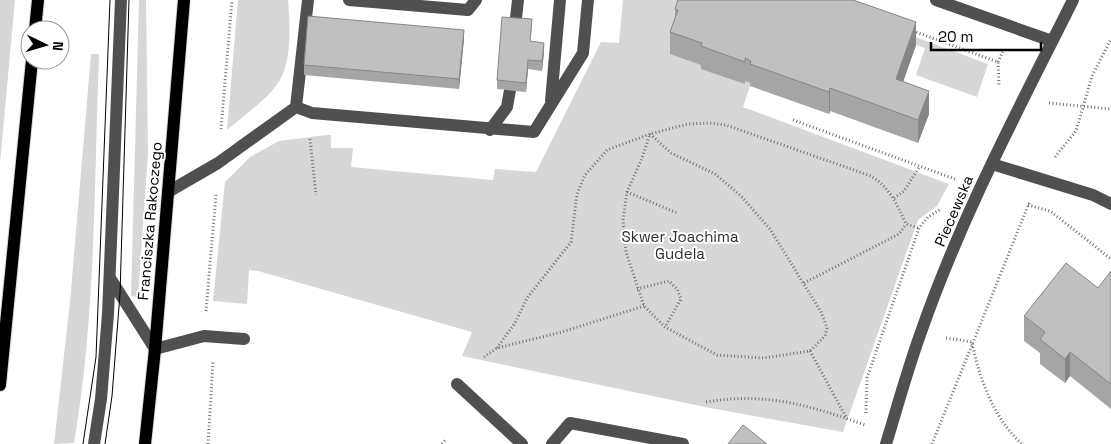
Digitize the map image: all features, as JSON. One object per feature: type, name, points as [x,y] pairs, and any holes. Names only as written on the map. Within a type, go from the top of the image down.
[{"type":"main road","points":[[36,20],[38,0]]},
{"type":"main road","name":"Franciszka Rakoczego","points":[[145,444],[155,349],[184,0]]},
{"type":"main road","points":[[0,385],[31,70]]},
{"type":"street","points":[[94,444],[101,399],[110,278],[121,0]]},
{"type":"street","points":[[168,192],[218,163],[296,107],[308,0]]},
{"type":"street","points":[[349,0],[468,10],[476,0]]},
{"type":"street","points":[[515,27],[518,0]]},
{"type":"street","points":[[551,103],[560,0]]},
{"type":"street","points":[[296,107],[312,113],[490,130],[534,132],[583,53],[588,0]]},
{"type":"street","points":[[936,0],[1052,41]]},
{"type":"street","name":"Piecewska","points":[[886,444],[920,334],[992,164],[1073,0]]},
{"type":"street","points":[[490,130],[507,107],[510,90]]},
{"type":"street","points":[[992,164],[1093,195],[1111,204]]},
{"type":"street","points":[[110,278],[155,349],[204,336],[244,339]]},
{"type":"street","points":[[457,384],[522,444]]},
{"type":"street","points":[[552,444],[570,424],[683,444]]},
{"type":"path","points":[[208,444],[214,357],[204,336],[232,0]]},
{"type":"path","points":[[908,29],[998,62],[999,84],[995,93]]},
{"type":"path","points":[[1050,163],[1076,131],[1092,76],[1111,38]]},
{"type":"path","points":[[1042,103],[1111,110]]},
{"type":"path","points":[[793,120],[955,179]]},
{"type":"path","points":[[498,348],[515,323],[527,298],[571,242],[577,194],[585,175],[607,150],[650,134],[688,124],[708,123],[726,126],[871,176],[885,185],[894,198],[906,224],[919,228]]},
{"type":"path","points":[[650,134],[671,154],[714,174],[741,196],[770,229],[821,312],[827,328],[825,336],[810,351],[746,359],[717,355],[665,327],[644,306],[626,252],[623,220],[627,192],[650,134]]},
{"type":"path","points":[[313,166],[316,195]]},
{"type":"path","points":[[894,198],[904,191],[920,166]]},
{"type":"path","points":[[952,187],[959,171]]},
{"type":"path","points":[[627,192],[677,213]]},
{"type":"path","points":[[706,402],[755,397],[777,399],[801,403],[848,419],[865,427],[866,378],[919,228],[928,217],[942,209],[945,202]]},
{"type":"path","points":[[932,444],[1028,205],[1050,211],[1111,259]]},
{"type":"path","points":[[804,283],[899,234],[906,224]]},
{"type":"path","points":[[637,289],[670,281],[677,289],[681,299],[665,327]]},
{"type":"path","points":[[484,357],[498,348],[562,332],[644,306]]},
{"type":"path","points":[[920,334],[972,342]]},
{"type":"path","points":[[972,342],[976,366],[995,408],[1022,444]]},
{"type":"path","points":[[810,351],[848,419]]},
{"type":"path","points":[[442,444],[446,439]]},
{"type":"green space","points":[[0,0],[15,0],[0,163]]},
{"type":"green space","points":[[139,0],[146,0],[148,154],[138,297],[131,296]]},
{"type":"green space","points":[[238,0],[288,0],[288,56],[276,86],[259,104],[227,130]]},
{"type":"green space","name":"Skwer Joachima Gudela","points":[[623,0],[686,0],[702,66],[745,84],[745,81],[751,83],[743,107],[949,184],[937,206],[918,220],[843,432],[710,408],[462,356],[472,332],[258,271],[249,270],[247,304],[213,301],[225,182],[250,157],[279,141],[331,135],[331,148],[353,148],[351,167],[493,180],[495,169],[536,172],[601,42],[619,43]]},
{"type":"green space","points":[[790,0],[816,0],[988,64],[977,97],[916,75],[925,48]]},
{"type":"green space","points":[[91,54],[99,54],[93,249],[86,346],[74,443],[54,444],[70,302]]},
{"type":"building","points":[[678,0],[853,0],[916,22],[896,79],[929,91],[918,120],[830,88],[829,92],[750,64],[751,61],[745,58],[745,62],[701,46],[702,43],[670,32],[678,10],[675,9]]},
{"type":"building","points":[[308,16],[464,30],[459,79],[304,65]]},
{"type":"building","points":[[502,17],[532,19],[530,41],[544,43],[542,61],[528,60],[526,83],[497,80]]},
{"type":"building","points":[[1066,263],[1098,288],[1111,271],[1111,384],[1070,352],[1065,359],[1040,339],[1045,332],[1024,316]]},
{"type":"building","points":[[743,425],[767,444],[728,444]]},
{"type":"tram line","points":[[83,444],[96,357],[110,0]]},
{"type":"tram line","points":[[105,444],[112,396],[120,294],[129,0]]}]
